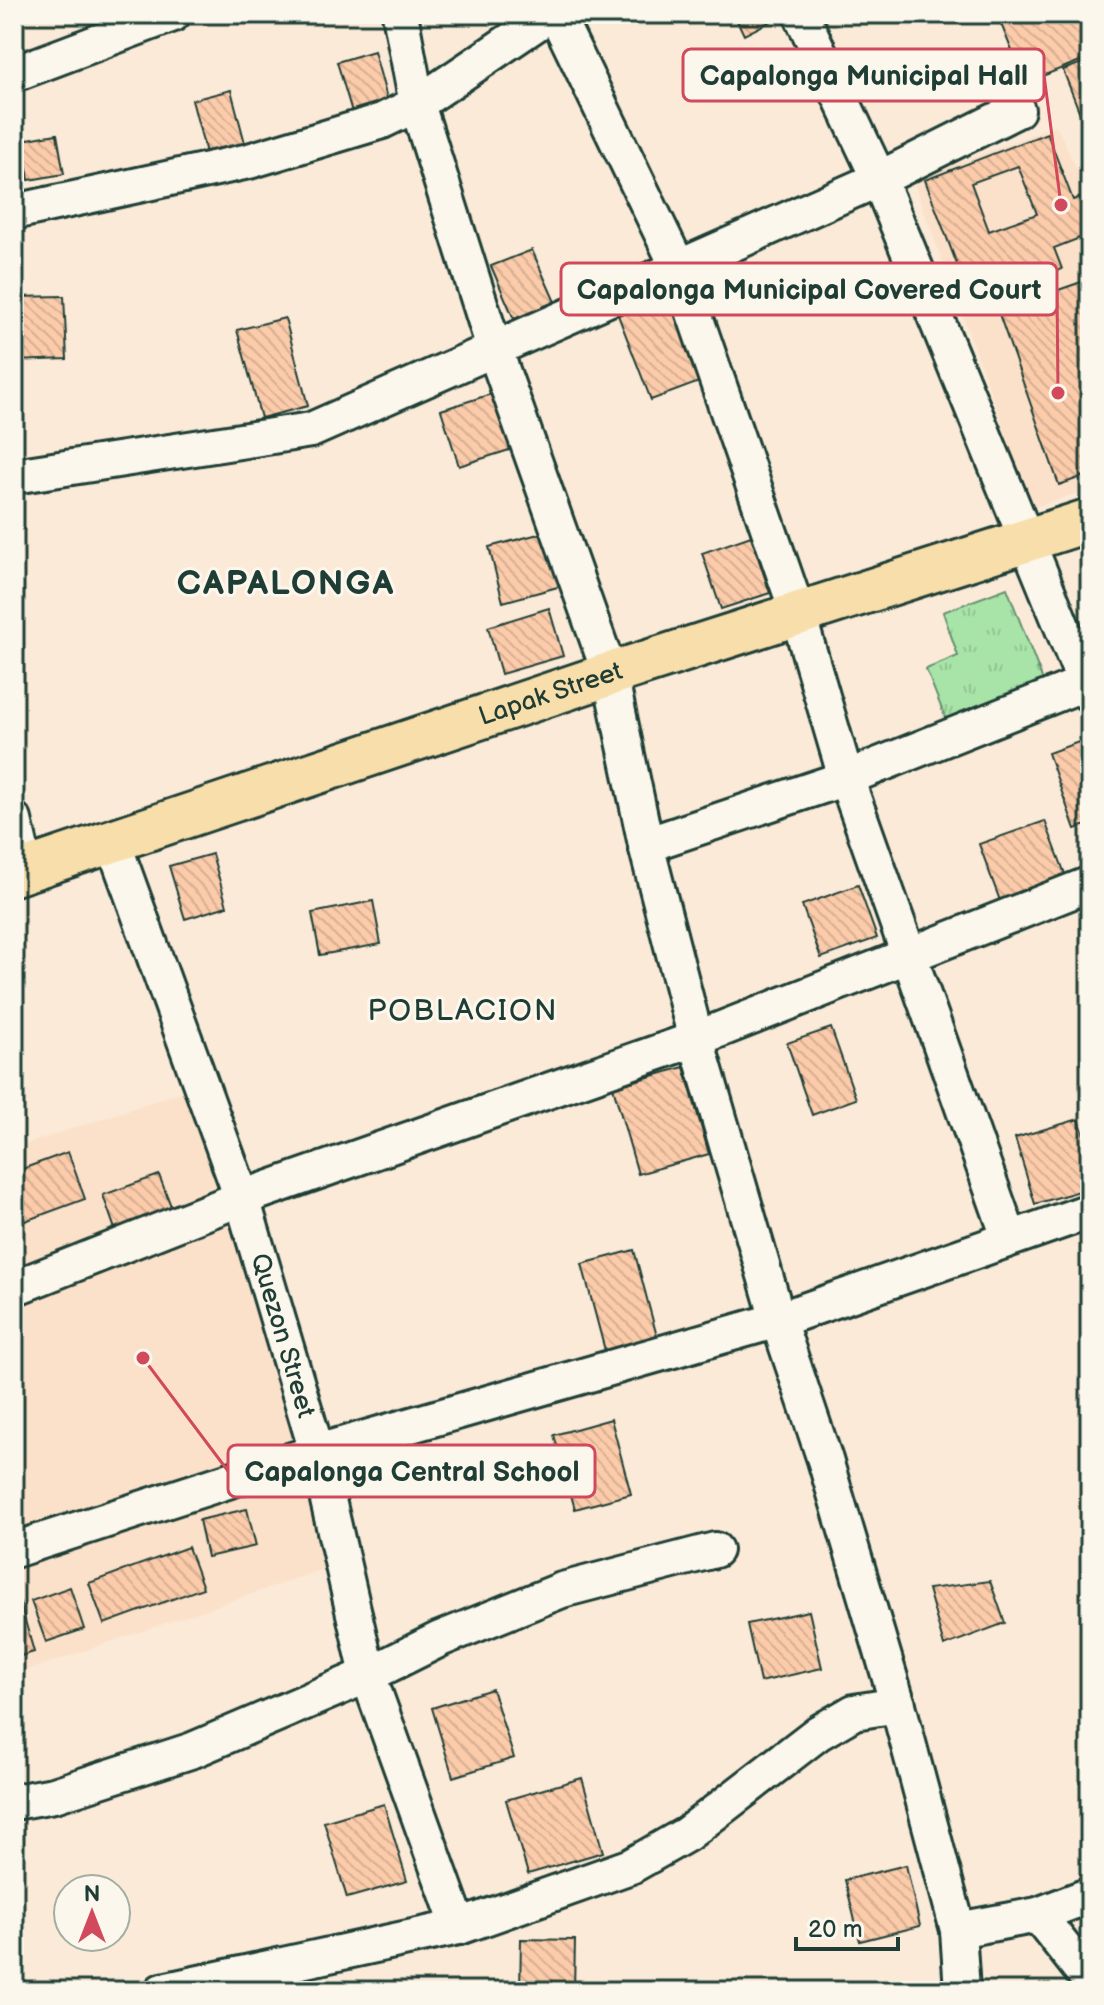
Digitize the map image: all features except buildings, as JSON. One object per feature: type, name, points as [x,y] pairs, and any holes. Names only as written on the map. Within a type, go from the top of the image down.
[{"type":"main road","name":"Lapak Street","points":[[20,872],[610,674],[1090,520]]},
{"type":"street","points":[[14,74],[173,14]]},
{"type":"street","points":[[400,14],[417,104],[494,348],[610,674],[646,845],[696,1039],[778,1320],[825,1460],[898,1705],[958,1930],[962,1991]]},
{"type":"street","points":[[14,212],[249,161],[382,121],[417,104],[550,14]]},
{"type":"street","points":[[556,14],[678,267],[798,614],[846,778],[1009,1237]]},
{"type":"street","points":[[646,845],[846,778],[1089,686],[1025,541],[879,179],[801,14]]},
{"type":"street","points":[[14,476],[311,430],[879,179],[1017,110]]},
{"type":"street","points":[[14,820],[20,872]]},
{"type":"street","name":"Quezon Street","points":[[113,842],[242,1198],[317,1452],[368,1675],[459,1927]]},
{"type":"street","points":[[14,1288],[242,1198],[696,1039],[1090,884]]},
{"type":"street","points":[[14,1550],[317,1452],[778,1320],[1090,1211]]},
{"type":"street","points":[[14,1802],[54,1795],[193,1750],[368,1675],[440,1639],[562,1590],[715,1550]]},
{"type":"street","points":[[162,1991],[459,1927],[631,1866],[687,1834],[818,1733],[854,1712],[898,1705]]},
{"type":"street","points":[[958,1930],[1038,1915],[1090,1895]]},
{"type":"street","points":[[1038,1915],[1090,1981]]},
{"type":"shaded area","points":[[1056,125],[1090,197],[1090,489],[1033,508],[913,181]]},
{"type":"shaded area","points":[[196,1087],[330,1567],[14,1675],[14,1148]]},
{"type":"green space","points":[[1007,588],[1045,686],[947,722],[926,669],[958,656],[943,612]]},
{"type":"place","name":"Capalonga Municipal Hall","points":[[1061,205]]},
{"type":"place","name":"Capalonga Municipal Covered Court","points":[[1058,393]]},
{"type":"place","name":"Capalonga Central School","points":[[143,1358]]},
{"type":"district","name":"CAPALONGA","points":[[286,583]]},
{"type":"district","name":"POBLACION","points":[[463,1011]]}]
